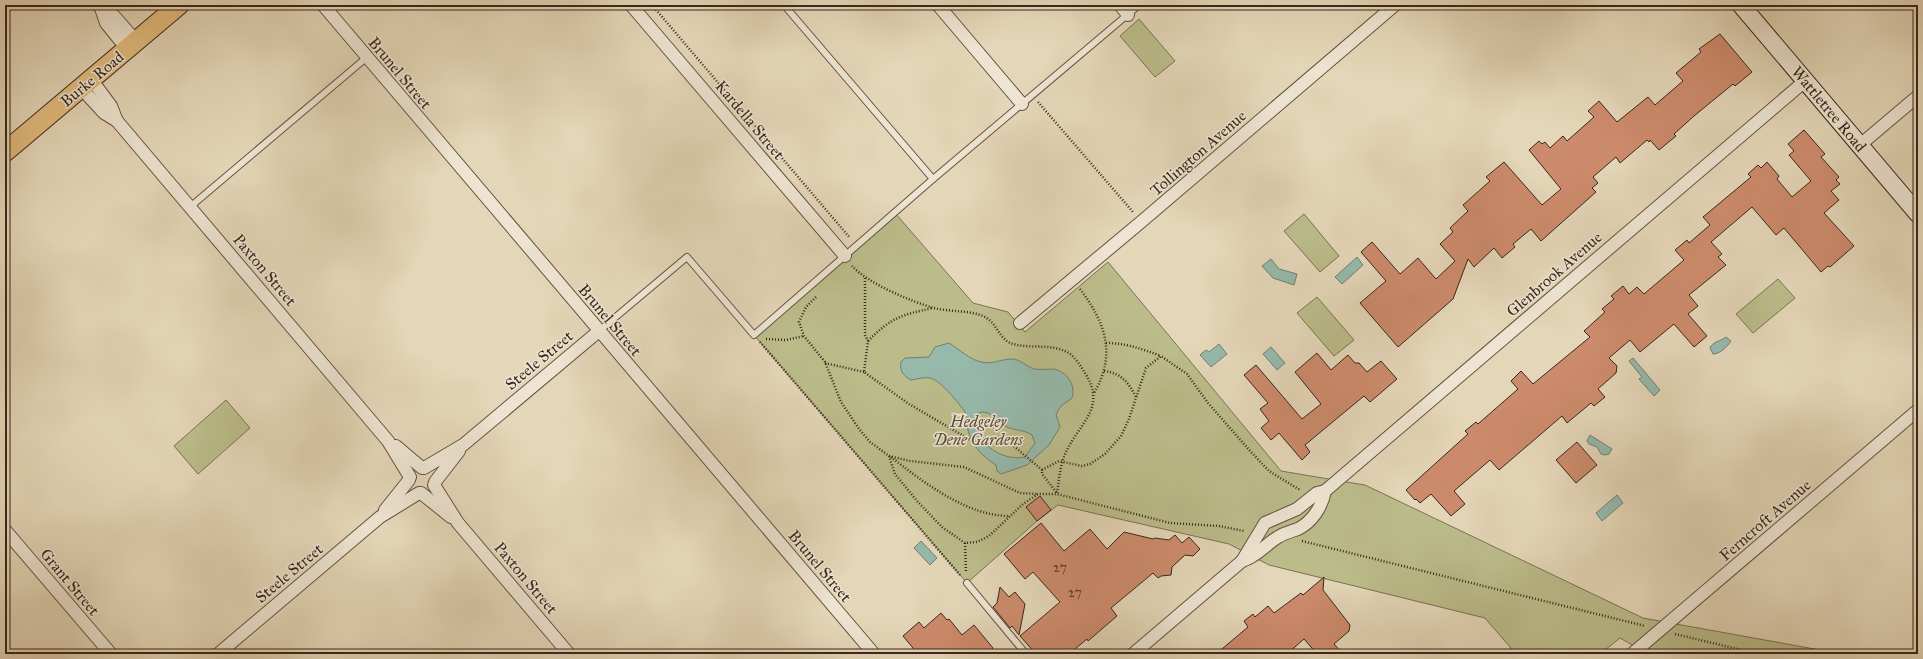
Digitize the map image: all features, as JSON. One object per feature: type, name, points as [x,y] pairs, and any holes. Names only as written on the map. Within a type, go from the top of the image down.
[{"type":"main road","name":"Burke Road","points":[[5,152],[179,5]]},
{"type":"main road","name":"Wattletree Road","points":[[1741,5],[1918,214]]},
{"type":"street","name":"Brunel Street","points":[[323,5],[366,58],[874,654]]},
{"type":"street","name":"Kardella Street","points":[[631,5],[845,256]]},
{"type":"street","points":[[938,5],[1022,104]]},
{"type":"street","points":[[1120,5],[1128,15]]},
{"type":"street","name":"Tollington Avenue","points":[[1020,323],[1141,222],[1395,5]]},
{"type":"street","points":[[100,6],[106,23],[131,45]]},
{"type":"street","name":"Glenbrook Avenue","points":[[1133,654],[1242,561],[1265,523],[1297,509],[1317,493],[1325,492],[1805,81]]},
{"type":"street","name":"Paxton Street","points":[[86,84],[104,113],[117,121],[388,441],[410,478]]},
{"type":"street","points":[[1860,145],[1918,96]]},
{"type":"street","name":"Steele Street","points":[[423,468],[463,445],[599,331]]},
{"type":"street","name":"Ferncroft Avenue","points":[[1632,654],[1918,410]]},
{"type":"street","name":"Paxton Street","points":[[388,441],[423,468]]},
{"type":"street","name":"Steele Street","points":[[434,483],[463,445]]},
{"type":"street","points":[[423,468],[431,472],[434,483],[429,491],[420,493],[411,487],[410,478],[415,471],[423,468]]},
{"type":"street","name":"Steele Street","points":[[380,517],[410,478]]},
{"type":"street","name":"Paxton Street","points":[[434,483],[458,523],[569,654]]},
{"type":"street","name":"Glenbrook Avenue","points":[[1242,561],[1251,558],[1277,537],[1306,525],[1318,510],[1324,498],[1325,492]]},
{"type":"street","name":"Paxton Street","points":[[420,493],[458,523]]},
{"type":"street","name":"Steele Street","points":[[218,654],[380,517],[420,493]]},
{"type":"street","name":"Grant Street","points":[[5,530],[111,654]]},
{"type":"lane","points":[[784,5],[932,179]]},
{"type":"lane","points":[[599,331],[687,257],[754,335],[932,179],[1034,95],[1139,5]]},
{"type":"lane","points":[[190,206],[366,58]]},
{"type":"lane","points":[[967,583],[1026,654]]},
{"type":"path","points":[[652,5],[857,246]]},
{"type":"path","points":[[1034,95],[1141,222]]},
{"type":"path","points":[[845,256],[852,266],[865,278],[890,291],[934,308],[982,316],[994,324],[1004,340],[1012,344],[1041,346],[1065,351],[1080,365],[1094,393]]},
{"type":"path","points":[[846,271],[852,266]]},
{"type":"path","points":[[864,372],[868,341],[865,335],[865,278]]},
{"type":"path","points":[[1057,494],[1062,463],[1070,444],[1092,409],[1094,393],[1104,371],[1106,343],[1103,328],[1095,313],[1072,279]]},
{"type":"path","points":[[820,293],[806,307],[799,322],[804,336],[825,362],[841,402],[870,442],[926,485],[993,516],[1009,516]]},
{"type":"path","points":[[868,341],[883,325],[899,316],[934,308]]},
{"type":"path","points":[[754,335],[768,340],[778,341],[804,336]]},
{"type":"path","points":[[754,335],[967,583]]},
{"type":"path","points":[[1106,343],[1131,345],[1161,356],[1187,374],[1208,403],[1269,471],[1302,492]]},
{"type":"path","points":[[1042,470],[1052,466],[1058,461],[1082,466],[1096,461],[1105,454],[1121,436],[1129,419],[1146,368],[1161,356]]},
{"type":"path","points":[[825,362],[864,372],[909,404],[972,441],[995,439],[1009,442],[1042,470],[1042,474],[1057,494]]},
{"type":"path","points":[[1104,371],[1119,375],[1127,381],[1136,397]]},
{"type":"path","points":[[889,456],[910,461],[964,467],[1020,493],[1057,494],[1170,523],[1224,527],[1245,531]]},
{"type":"path","points":[[889,456],[895,474],[912,496],[942,527],[965,543],[977,542],[989,536],[1009,516],[1038,494]]},
{"type":"path","points":[[1302,541],[1635,624]]},
{"type":"path","points":[[965,543],[967,583]]},
{"type":"path","points":[[1671,633],[1758,654]]},
{"type":"green space","points":[[1139,19],[1175,61],[1155,77],[1120,36]]},
{"type":"green space","name":"Hedgeley Dene Gardens","points":[[895,213],[973,303],[1008,312],[1025,332],[1108,262],[1281,471],[1365,485],[1643,618],[1842,654],[1648,654],[1620,638],[1600,654],[1516,654],[1485,618],[1269,565],[1229,544],[1058,505],[1037,521],[967,583],[754,335]]},
{"type":"green space","points":[[1304,214],[1339,256],[1320,272],[1284,231]]},
{"type":"green space","points":[[1778,279],[1795,298],[1753,333],[1736,314]]},
{"type":"green space","points":[[1317,297],[1354,340],[1334,356],[1297,313]]},
{"type":"green space","points":[[226,400],[250,428],[198,474],[174,446]]},
{"type":"shaded area","points":[[1357,257],[1363,265],[1342,284],[1335,277]]},
{"type":"shaded area","points":[[1271,259],[1279,269],[1297,274],[1294,285],[1273,278],[1262,266]]},
{"type":"shaded area","points":[[1726,337],[1731,341],[1721,351],[1713,354],[1710,348],[1711,346]]},
{"type":"shaded area","points":[[949,343],[977,361],[989,363],[1015,359],[1034,369],[1058,370],[1066,376],[1073,388],[1072,398],[1061,406],[1056,414],[1060,427],[1049,445],[1027,465],[1001,474],[997,471],[996,465],[986,458],[975,446],[967,428],[966,414],[961,406],[941,384],[930,378],[911,380],[901,371],[901,362],[905,358],[929,357],[935,347]],"holes":[[[986,412],[1005,426],[1032,435],[1035,443],[1025,457],[1016,458],[998,453],[983,441],[979,433],[977,414]]]},
{"type":"shaded area","points":[[1219,344],[1227,354],[1211,367],[1200,355],[1206,350],[1209,352]]},
{"type":"shaded area","points":[[1271,347],[1285,363],[1277,370],[1263,354]]},
{"type":"shaded area","points":[[1633,358],[1660,390],[1654,396],[1639,379],[1642,377],[1629,361]]},
{"type":"shaded area","points":[[1590,435],[1612,449],[1609,454],[1601,454],[1597,447],[1589,444],[1587,441]]},
{"type":"shaded area","points":[[1617,495],[1623,503],[1602,521],[1596,513]]},
{"type":"shaded area","points":[[921,541],[937,558],[930,565],[914,548]]},
{"type":"building","points":[[1720,34],[1752,72],[1735,86],[1733,84],[1694,116],[1674,134],[1676,136],[1659,150],[1650,140],[1649,142],[1647,140],[1620,163],[1616,157],[1593,177],[1598,183],[1592,188],[1596,192],[1541,241],[1531,229],[1513,244],[1515,247],[1502,258],[1494,248],[1474,267],[1468,259],[1453,299],[1398,347],[1360,303],[1386,281],[1361,252],[1372,242],[1400,274],[1418,258],[1436,279],[1455,261],[1440,244],[1453,232],[1450,228],[1468,211],[1463,205],[1490,181],[1486,177],[1504,162],[1542,205],[1561,189],[1529,150],[1539,141],[1542,144],[1545,142],[1550,148],[1563,136],[1567,141],[1594,117],[1588,111],[1599,101],[1617,122],[1648,97],[1655,105],[1683,81],[1676,73],[1701,52],[1699,49]]},
{"type":"building","points":[[1804,130],[1825,154],[1821,157],[1839,177],[1836,180],[1840,184],[1831,191],[1839,200],[1824,213],[1854,246],[1830,267],[1828,266],[1821,272],[1784,228],[1776,235],[1752,207],[1711,242],[1722,254],[1718,257],[1726,265],[1689,295],[1698,306],[1688,314],[1707,336],[1694,347],[1674,324],[1640,352],[1630,340],[1609,358],[1617,366],[1616,373],[1598,389],[1605,397],[1594,406],[1591,403],[1567,423],[1562,416],[1499,470],[1490,460],[1454,491],[1465,504],[1451,516],[1431,494],[1420,503],[1416,499],[1415,500],[1406,490],[1468,434],[1465,431],[1476,422],[1478,424],[1518,389],[1511,381],[1521,371],[1533,384],[1590,337],[1584,331],[1605,312],[1602,309],[1614,299],[1611,296],[1623,286],[1629,294],[1637,287],[1644,294],[1684,260],[1675,250],[1687,240],[1689,243],[1710,225],[1703,217],[1751,177],[1748,174],[1758,165],[1761,168],[1767,162],[1779,176],[1777,179],[1792,197],[1811,181],[1789,155],[1794,151],[1788,144]]},
{"type":"building","points":[[1317,353],[1331,370],[1348,355],[1355,363],[1359,363],[1367,372],[1381,361],[1397,379],[1370,402],[1364,396],[1305,445],[1310,452],[1302,460],[1279,433],[1271,440],[1261,428],[1269,421],[1260,409],[1268,403],[1244,375],[1256,365],[1302,419],[1321,404],[1295,372]]},
{"type":"building","points":[[1577,442],[1597,465],[1576,483],[1556,460]]},
{"type":"building","points":[[1040,496],[1051,510],[1037,521],[1026,507]]},
{"type":"building","points":[[1041,523],[1064,551],[1090,529],[1107,549],[1124,532],[1153,539],[1169,540],[1175,535],[1182,543],[1189,537],[1200,549],[1193,556],[1185,555],[1172,567],[1171,575],[1161,576],[1158,578],[1153,573],[1111,608],[1117,616],[1088,641],[1087,639],[1069,654],[1036,654],[1020,636],[1060,602],[1033,572],[1025,579],[1004,554]]},
{"type":"building","points":[[1324,577],[1323,590],[1350,625],[1349,631],[1334,644],[1343,654],[1317,654],[1304,639],[1287,654],[1216,654],[1248,627],[1244,621],[1253,614],[1255,617],[1268,606],[1274,613],[1301,593],[1303,595]]},
{"type":"building","points":[[1000,587],[1009,597],[1015,592],[1025,604],[1019,635],[1012,626],[1010,628],[993,607],[997,603]]},
{"type":"building","points":[[941,613],[947,620],[949,619],[962,635],[974,625],[993,648],[986,654],[918,654],[903,636],[919,622],[924,628]]}]
